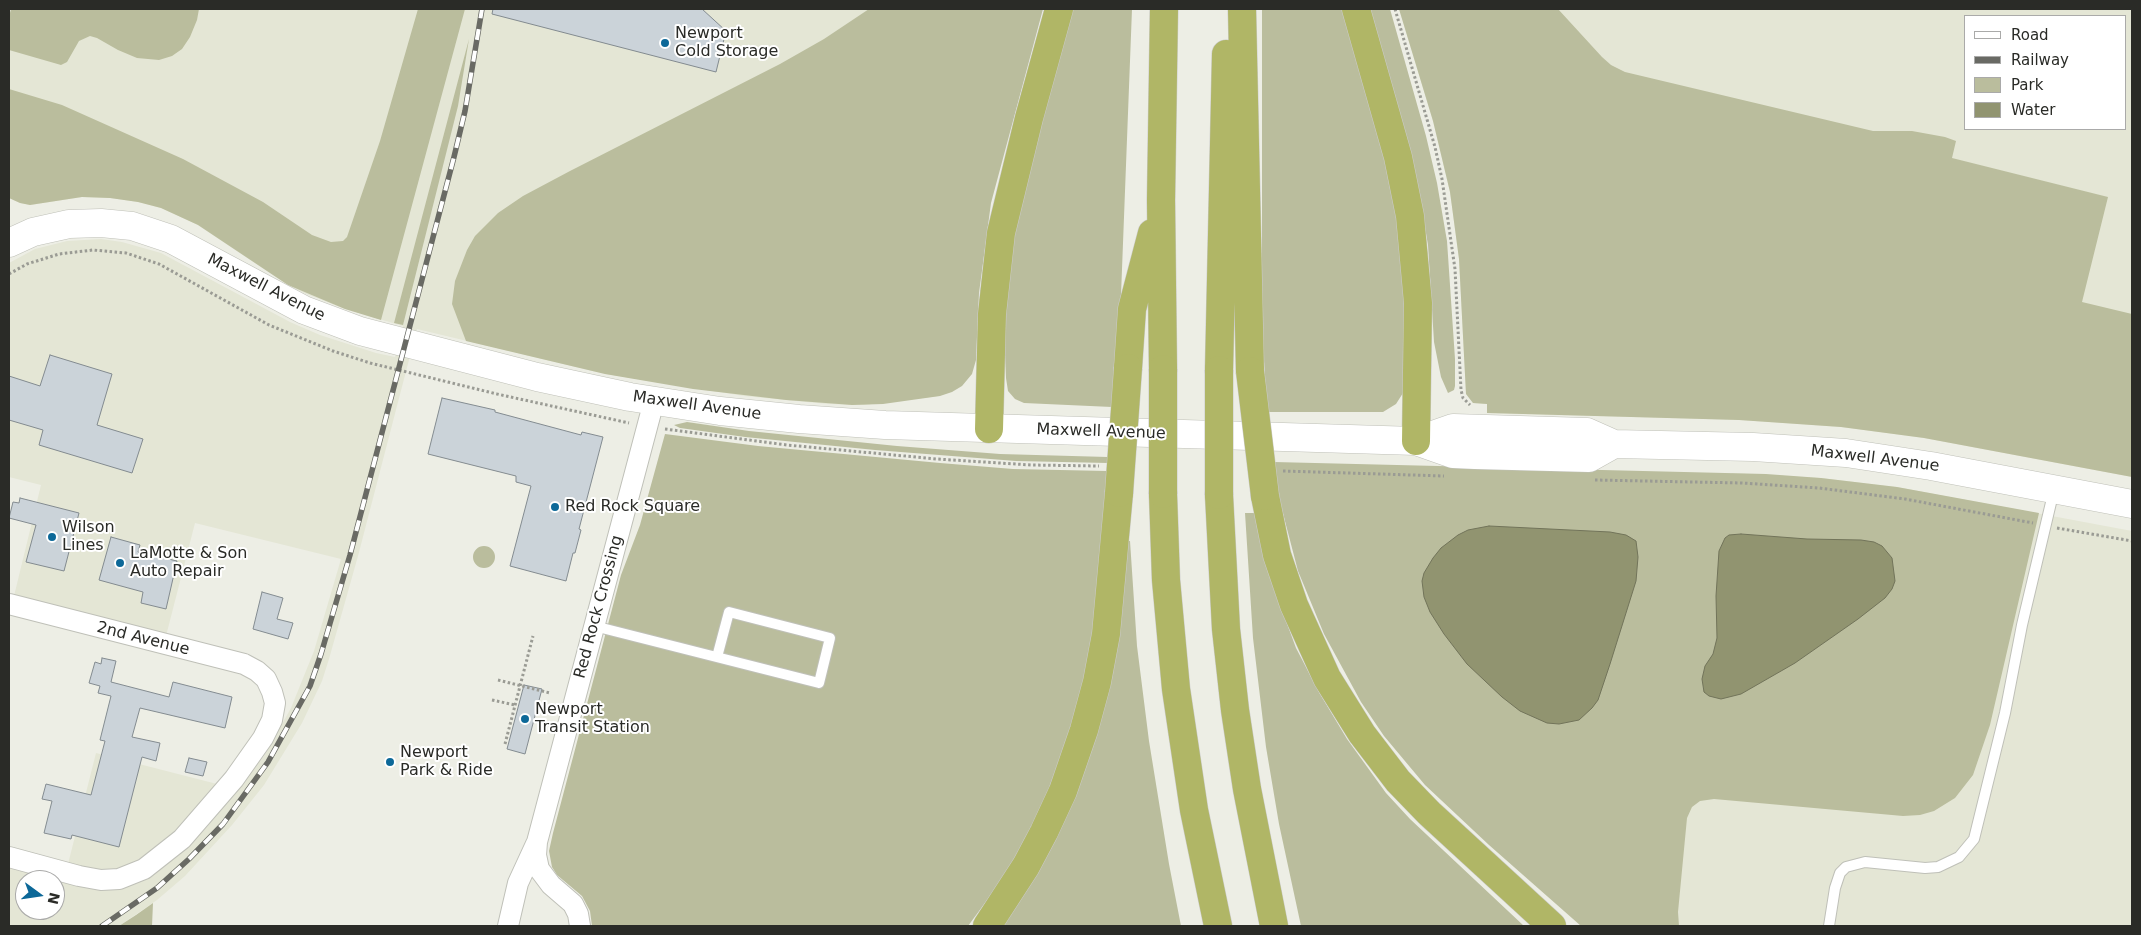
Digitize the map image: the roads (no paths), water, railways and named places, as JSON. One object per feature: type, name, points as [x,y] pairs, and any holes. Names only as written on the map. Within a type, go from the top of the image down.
[{"type":"highway","points":[[989,428],[992,306],[1001,233],[1026,127],[1059,9]]},
{"type":"highway","points":[[1164,9],[1161,200],[1163,494],[1166,580],[1176,689],[1194,810],[1218,926]]},
{"type":"highway","points":[[1228,9],[1218,370],[1219,495],[1225,621],[1235,710],[1247,789],[1274,926]]},
{"type":"highway","points":[[1242,9],[1250,371],[1265,496],[1277,555],[1294,605],[1328,678],[1362,734],[1398,781],[1429,814],[1552,926]]},
{"type":"highway","points":[[1356,9],[1398,157],[1410,216],[1418,303],[1416,441]]},
{"type":"highway","points":[[988,925],[1026,866],[1063,790],[1084,730],[1097,682],[1106,634],[1119,493],[1132,309],[1161,200]]},
{"type":"main road","name":"Maxwell Avenue","points":[[10,239],[43,229],[70,224],[101,223],[132,226],[166,237],[291,304],[344,325],[537,377],[654,401],[799,419],[989,428],[1416,441],[1453,428],[1587,432],[1614,444],[1753,447],[1846,453],[1930,466],[2132,504]]},
{"type":"street","name":"Red Rock Crossing","points":[[508,926],[518,883],[537,842],[654,401]]},
{"type":"street","name":"2nd Avenue","points":[[9,604],[244,664],[261,674],[270,686],[275,703],[272,720],[258,745],[234,779],[190,832],[176,845],[144,868],[119,879],[101,880],[9,857]]},
{"type":"street","name":"Red Rock Crossing","points":[[537,842],[536,855],[540,869],[551,885],[573,904],[578,914],[580,926]]},
{"type":"lane","points":[[1829,926],[1837,880],[1846,867],[1865,862],[1925,868],[1938,867],[1959,857],[1974,838],[2005,713],[2022,625],[2054,489]]},
{"type":"lane","points":[[594,626],[819,683],[830,638],[729,612],[717,657]]},
{"type":"water","points":[[1489,526],[1610,532],[1626,535],[1636,541],[1638,557],[1636,581],[1610,664],[1598,700],[1579,720],[1559,724],[1547,723],[1520,711],[1467,664],[1430,612],[1424,597],[1422,581],[1424,573],[1433,558],[1441,548],[1458,535],[1468,530]]},
{"type":"water","points":[[1741,534],[1874,542],[1882,546],[1892,558],[1895,581],[1885,598],[1795,663],[1741,694],[1721,699],[1709,696],[1704,692],[1702,679],[1705,666],[1713,654],[1717,638],[1716,596],[1719,551],[1725,538],[1729,535]]},
{"type":"railway","points":[[102,926],[157,888],[223,824],[268,762],[310,686],[350,555],[454,157],[465,111],[482,9]]},
{"type":"place","name":"Newport Cold Storage","points":[[665,43]]},
{"type":"place","name":"Red Rock Square","points":[[555,507]]},
{"type":"place","name":"Wilson Lines","points":[[52,537]]},
{"type":"place","name":"LaMotte & Son Auto Repair","points":[[120,563]]},
{"type":"place","name":"Newport Transit Station","points":[[525,719]]},
{"type":"place","name":"Newport Park & Ride","points":[[390,762]]}]
